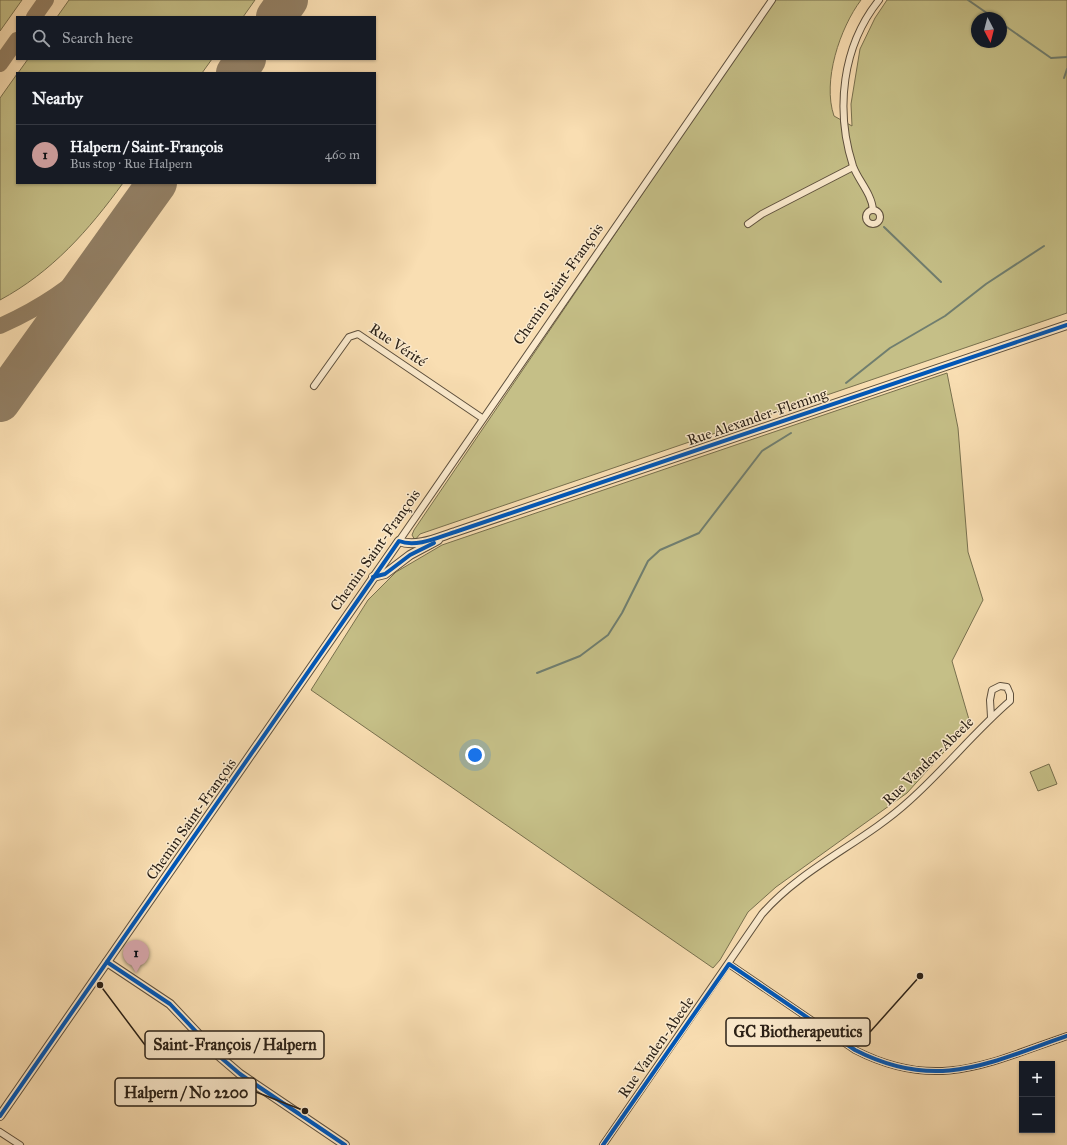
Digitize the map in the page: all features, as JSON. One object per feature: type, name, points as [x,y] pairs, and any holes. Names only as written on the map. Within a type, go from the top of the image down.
[{"type":"street","name":"Chemin Saint-François","points":[[0,1116],[772,0]]},
{"type":"street","points":[[873,210],[872,201],[854,167],[845,127],[843,108],[845,75],[859,33],[879,0]]},
{"type":"street","points":[[748,224],[762,214],[854,167]]},
{"type":"street","name":"Rue Alexander-Fleming","points":[[399,541],[404,543],[418,543],[456,532],[1067,325]]},
{"type":"street","name":"Rue Vérité","points":[[314,386],[349,337],[358,334],[482,418]]},
{"type":"street","name":"Rue Alexander-Fleming","points":[[373,577],[385,574],[410,555],[456,532]]},
{"type":"street","name":"Rue Vanden-Abeele","points":[[603,1145],[762,914],[772,902],[786,889],[872,831],[909,802],[991,717],[1010,701],[1010,694],[1007,688],[1003,686],[992,690],[990,700],[991,717]]},
{"type":"street","points":[[107,962],[170,1004],[219,1056],[240,1074],[345,1145]]},
{"type":"street","points":[[728,964],[855,1050],[878,1062],[920,1072],[964,1070],[984,1065],[1067,1036]]},
{"type":"street","points":[[0,1132],[20,1145]]},
{"type":"shaded area","points":[[0,0],[22,0],[0,31]]},
{"type":"shaded area","points":[[69,0],[255,0],[244,16],[58,16]]},
{"type":"shaded area","points":[[774,0],[861,0],[846,25],[840,40],[835,55],[830,87],[834,116],[852,126],[851,104],[860,49],[875,18],[887,0],[1067,0],[1067,313],[420,534],[415,540],[412,535]]},
{"type":"shaded area","points":[[27,60],[211,60],[203,72],[19,72]]},
{"type":"shaded area","points":[[16,75],[16,184],[122,184],[97,217],[68,249],[36,277],[0,300],[0,98]]},
{"type":"shaded area","points":[[947,373],[958,428],[968,552],[983,600],[952,661],[970,723],[907,793],[776,887],[748,912],[720,960],[713,968],[311,690],[368,600],[396,572],[442,545]]},
{"type":"shaded area","points":[[1049,764],[1057,784],[1038,791],[1030,772]]},
{"type":"waterway","points":[[968,0],[985,12]]},
{"type":"waterway","points":[[1007,27],[1051,58],[1067,57]]},
{"type":"waterway","points":[[1064,78],[1067,69]]},
{"type":"waterway","points":[[884,227],[941,282]]},
{"type":"waterway","points":[[846,383],[890,348],[945,316],[986,284],[1044,246]]},
{"type":"waterway","points":[[537,673],[580,656],[608,635],[622,613],[648,561],[660,550],[699,533],[762,451],[791,433]]},
{"type":"taxiway","points":[[35,16],[46,0]]},
{"type":"taxiway","points":[[0,64],[16,41]]},
{"type":"taxiway","points":[[0,326],[33,310],[63,291],[91,268],[116,241]]},
{"type":"runway","points":[[277,16],[288,0]]},
{"type":"runway","points":[[237,72],[245,60]]},
{"type":"runway","points":[[0,402],[156,184]]},
{"type":"cycle path","points":[[0,1116],[399,541],[406,543],[420,543],[435,539],[1067,325]]},
{"type":"cycle path","points":[[373,577],[385,574],[410,555],[434,543]]},
{"type":"cycle path","points":[[107,962],[170,1004],[219,1056],[240,1074],[345,1145]]},
{"type":"cycle path","points":[[603,1145],[729,964],[855,1050],[884,1063],[912,1069],[937,1071],[962,1069],[987,1063],[1067,1036]]},
{"type":"place","name":"Halpern / Saint-François","points":[[136,973]]},
{"type":"place","name":"GC Biotherapeutics","points":[[920,976]]},
{"type":"place","name":"Saint-François / Halpern","points":[[100,985]]},
{"type":"place","name":"Halpern / No 2200","points":[[305,1111]]}]
